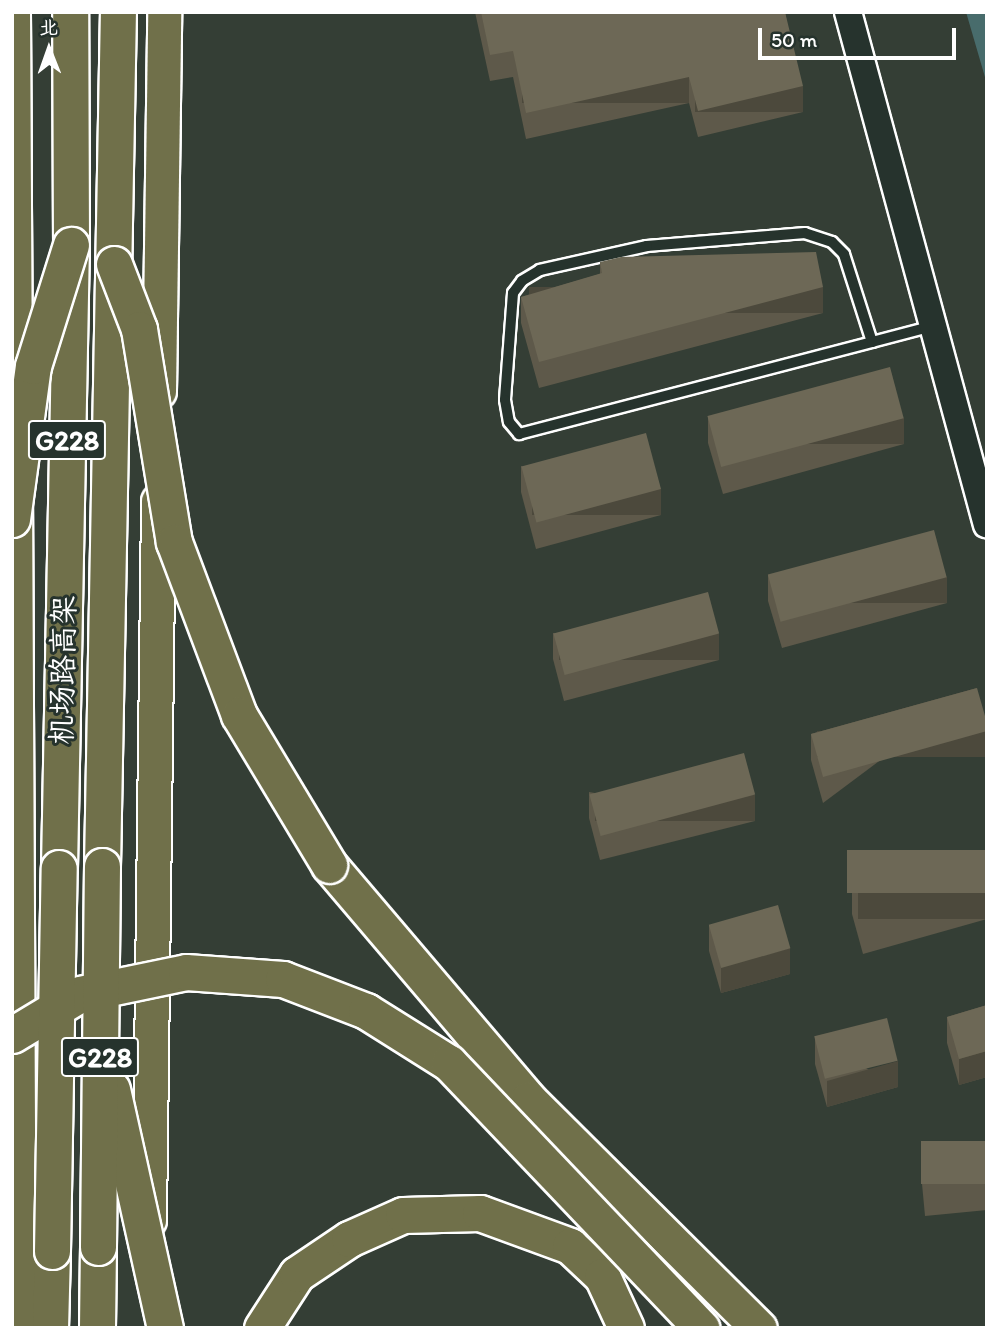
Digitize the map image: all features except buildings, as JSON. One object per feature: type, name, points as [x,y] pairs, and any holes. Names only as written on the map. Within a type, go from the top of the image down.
[{"type":"highway","name":"机场路高架","points":[[50,1328],[71,245],[70,12]]},
{"type":"highway","name":"机场路高架","points":[[97,1328],[118,12]]},
{"type":"highway","points":[[12,519],[33,366],[71,245]]},
{"type":"highway","points":[[114,264],[139,328],[174,542],[239,715],[329,865],[528,1099],[759,1328]]},
{"type":"highway","points":[[12,1035],[79,995],[186,972],[283,979],[366,1011],[449,1063],[701,1328]]},
{"type":"highway","points":[[100,1048],[122,1122],[138,1219],[165,1328]]},
{"type":"highway","points":[[262,1328],[297,1274],[349,1239],[403,1215],[480,1213],[570,1246],[602,1276],[626,1328]]},
{"type":"main road","points":[[13,12],[19,1328]]},
{"type":"main road","points":[[148,1328],[164,12]]},
{"type":"street","points":[[848,12],[987,525]]},
{"type":"lane","points":[[872,342],[844,254],[832,242],[805,233],[647,246],[540,270],[522,281],[513,293],[505,400],[509,422],[519,434],[872,342],[933,326]]},
{"type":"water","points":[[966,12],[987,12],[987,84]]}]
